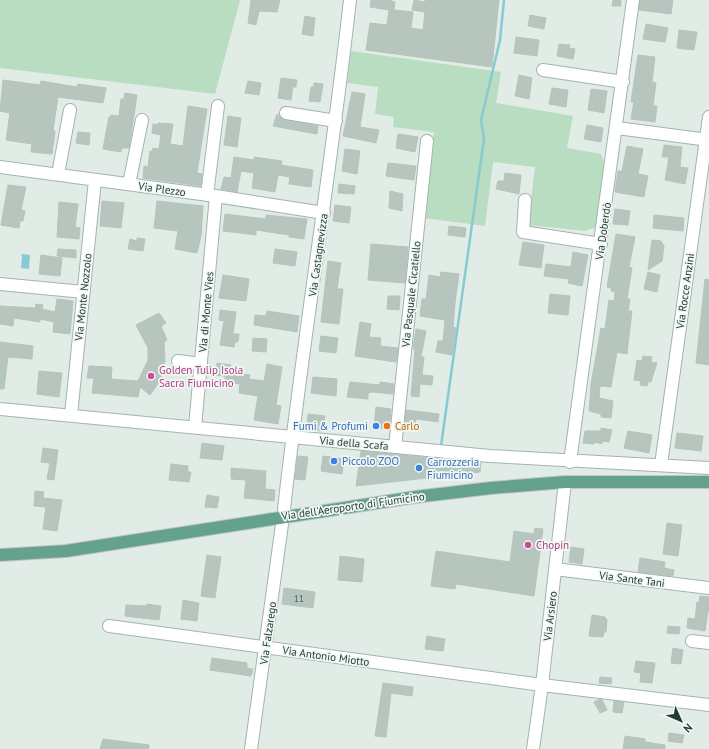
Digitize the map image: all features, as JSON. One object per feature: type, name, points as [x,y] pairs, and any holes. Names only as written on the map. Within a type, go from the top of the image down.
[{"type":"main road","name":"Via dell'Aeroporto di Fiumicino","points":[[0,556],[66,551],[284,513],[491,488],[565,482],[709,482]]},
{"type":"street","name":"Via Castagnevizza","points":[[284,513],[292,438],[324,213],[350,0]]},
{"type":"street","name":"Via Doberdò","points":[[570,462],[617,128],[633,0]]},
{"type":"street","points":[[543,70],[623,82]]},
{"type":"street","name":"Via di Monte Vies","points":[[195,427],[201,364],[218,106]]},
{"type":"street","points":[[58,174],[70,110]]},
{"type":"street","points":[[286,113],[336,121]]},
{"type":"street","name":"Via Rocce Anzini","points":[[661,465],[708,140],[709,117]]},
{"type":"street","points":[[129,184],[142,120]]},
{"type":"street","points":[[617,128],[708,140]]},
{"type":"street","name":"Via Pasquale Cicatiello","points":[[395,447],[427,141]]},
{"type":"street","name":"Via Plezzo","points":[[0,167],[129,184],[324,213]]},
{"type":"street","name":"Via Monte Nozzolo","points":[[71,415],[88,289],[95,180]]},
{"type":"street","points":[[525,200],[522,232],[601,244]]},
{"type":"street","points":[[0,284],[88,289]]},
{"type":"street","points":[[178,361],[201,364]]},
{"type":"street","name":"Via della Scafa","points":[[0,409],[490,456],[570,462],[709,468]]},
{"type":"street","name":"Via Arsiero","points":[[533,749],[542,685],[565,482]]},
{"type":"street","name":"Via Falzarego","points":[[251,749],[267,648],[284,513]]},
{"type":"street","name":"Via Sante Tani","points":[[555,569],[709,588]]},
{"type":"street","name":"Via Antonio Miotto","points":[[109,626],[542,685],[709,705]]},
{"type":"street","points":[[692,641],[709,643]]},
{"type":"green space","points":[[0,0],[240,0],[215,94],[0,68]]},
{"type":"green space","points":[[351,51],[501,72],[496,103],[573,116],[567,148],[601,154],[605,166],[597,227],[585,231],[528,225],[535,167],[493,162],[485,226],[424,218],[434,132],[393,127],[394,117],[375,114],[378,87],[347,83]]},
{"type":"water","points":[[21,254],[30,255],[29,269],[21,268]]},
{"type":"building","points":[[251,0],[280,0],[277,12],[259,11],[256,25],[248,23]]},
{"type":"building","points":[[371,0],[389,0],[395,2],[394,10],[413,12],[411,28],[423,30],[425,12],[412,10],[414,0],[425,2],[425,0],[499,0],[492,67],[366,50],[370,23],[387,25],[389,10],[370,7]]},
{"type":"building","points":[[613,0],[621,0],[621,6],[612,6]]},
{"type":"building","points":[[640,0],[673,0],[671,14],[639,10]]},
{"type":"building","points":[[530,15],[546,18],[544,29],[528,26]]},
{"type":"building","points":[[305,16],[315,18],[313,36],[302,34]]},
{"type":"building","points":[[646,24],[668,28],[665,42],[643,39]]},
{"type":"building","points":[[679,30],[697,32],[694,50],[677,48]]},
{"type":"building","points":[[516,37],[539,40],[537,56],[514,53]]},
{"type":"building","points":[[559,44],[570,45],[569,48],[575,49],[573,59],[557,56]]},
{"type":"building","points":[[638,55],[655,57],[652,82],[656,83],[653,106],[657,106],[655,122],[631,119],[634,102],[631,102]]},
{"type":"building","points":[[519,75],[532,78],[529,99],[515,96]]},
{"type":"building","points":[[281,78],[297,80],[296,87],[293,87],[291,100],[278,98]]},
{"type":"building","points":[[3,80],[40,85],[41,81],[77,87],[78,84],[106,88],[103,103],[58,97],[53,130],[55,131],[52,154],[31,152],[32,144],[6,140],[10,113],[0,111]]},
{"type":"building","points":[[248,81],[261,83],[259,95],[245,93]]},
{"type":"building","points":[[314,83],[323,84],[320,102],[309,101],[311,87],[314,87]]},
{"type":"building","points":[[552,88],[568,90],[566,107],[549,104]]},
{"type":"building","points":[[591,89],[607,91],[604,113],[588,110]]},
{"type":"building","points":[[352,92],[365,94],[360,127],[379,130],[376,143],[343,136]]},
{"type":"building","points":[[125,93],[137,95],[129,148],[122,148],[121,152],[103,149],[109,117],[111,117],[111,115],[119,116],[121,99],[124,99]]},
{"type":"building","points":[[188,106],[207,109],[197,173],[202,174],[201,186],[143,178],[144,166],[148,167],[150,151],[152,152],[153,148],[159,149],[161,135],[152,133],[153,124],[173,124],[170,144],[183,146]]},
{"type":"building","points":[[277,114],[285,120],[318,126],[317,134],[273,126]]},
{"type":"building","points":[[228,116],[241,118],[237,147],[224,145]]},
{"type":"building","points":[[587,125],[603,128],[601,142],[584,139]]},
{"type":"building","points":[[78,132],[90,133],[89,145],[76,143]]},
{"type":"building","points":[[398,134],[418,137],[415,152],[396,148]]},
{"type":"building","points":[[664,145],[682,147],[680,167],[688,168],[685,184],[665,180],[669,157],[662,157]]},
{"type":"building","points":[[627,146],[643,149],[638,174],[648,176],[644,197],[615,192],[618,171],[622,171]]},
{"type":"building","points":[[345,149],[360,151],[357,174],[342,171]]},
{"type":"building","points":[[234,157],[254,160],[254,157],[282,161],[281,165],[313,170],[311,187],[289,184],[290,177],[278,175],[275,192],[252,188],[254,173],[241,171],[237,192],[221,189],[224,177],[231,178]]},
{"type":"building","points":[[388,163],[416,166],[414,180],[386,176]]},
{"type":"building","points":[[505,173],[521,175],[519,194],[496,189],[498,181],[504,181]]},
{"type":"building","points":[[339,184],[355,186],[354,194],[338,193]]},
{"type":"building","points":[[8,185],[26,187],[21,210],[25,211],[23,221],[20,221],[19,228],[1,225]]},
{"type":"building","points":[[390,191],[403,194],[402,211],[389,208]]},
{"type":"building","points":[[102,201],[124,203],[121,228],[100,226]]},
{"type":"building","points":[[157,201],[203,206],[201,236],[197,253],[175,249],[178,231],[154,228]]},
{"type":"building","points":[[59,202],[78,204],[75,227],[80,228],[79,239],[57,237]]},
{"type":"building","points":[[335,205],[351,207],[349,223],[333,221]]},
{"type":"building","points":[[615,209],[630,211],[628,225],[613,224]]},
{"type":"building","points":[[225,214],[266,219],[266,215],[307,219],[304,239],[256,230],[256,235],[223,231]]},
{"type":"building","points":[[654,215],[684,218],[683,231],[653,228]]},
{"type":"building","points":[[449,226],[466,228],[465,237],[448,235]]},
{"type":"building","points":[[616,234],[635,237],[629,267],[632,268],[627,299],[630,299],[628,311],[632,311],[627,354],[617,352],[611,387],[600,386],[599,398],[613,401],[611,418],[601,417],[601,414],[589,411],[591,384],[601,328],[605,329],[609,300],[614,301],[615,292],[611,291],[611,288],[607,287]]},
{"type":"building","points":[[137,238],[145,239],[143,251],[128,249],[130,239],[137,241]]},
{"type":"building","points":[[652,240],[661,241],[664,246],[662,261],[648,270]]},
{"type":"building","points":[[523,242],[544,245],[541,268],[519,265]]},
{"type":"building","points":[[371,244],[408,247],[405,283],[368,280]]},
{"type":"building","points":[[58,249],[76,250],[76,258],[57,256]]},
{"type":"building","points":[[275,249],[297,252],[295,266],[273,263]]},
{"type":"building","points":[[573,252],[588,255],[582,286],[568,283],[569,279],[544,276],[546,264],[571,267]]},
{"type":"building","points":[[41,255],[62,258],[60,276],[39,274]]},
{"type":"building","points":[[328,261],[341,263],[337,289],[343,289],[339,324],[321,322]]},
{"type":"building","points":[[441,272],[459,274],[453,327],[456,328],[452,355],[436,352],[438,341],[443,341],[445,320],[420,316],[422,299],[426,299],[429,275],[440,277]]},
{"type":"building","points":[[648,272],[660,275],[657,292],[644,289]]},
{"type":"building","points":[[223,275],[249,279],[246,301],[219,298]]},
{"type":"building","points":[[705,279],[709,280],[709,365],[696,363]]},
{"type":"building","points":[[550,294],[570,296],[568,315],[548,313]]},
{"type":"building","points":[[388,296],[400,296],[399,310],[387,309]]},
{"type":"building","points":[[57,299],[73,301],[70,334],[53,332],[54,322],[40,319],[40,322],[14,318],[13,326],[0,324],[0,306],[35,308],[36,304],[43,305],[42,309],[55,312]]},
{"type":"building","points":[[220,310],[236,312],[233,334],[239,334],[238,342],[235,342],[234,347],[220,345],[224,321],[219,320]]},
{"type":"building","points":[[267,311],[299,316],[297,332],[254,325],[255,315],[266,316]]},
{"type":"building","points":[[159,313],[166,323],[161,326],[167,340],[164,342],[165,361],[160,381],[150,395],[140,387],[138,397],[92,393],[94,378],[87,378],[89,366],[112,367],[111,379],[138,381],[148,360],[148,348],[136,325]]},
{"type":"building","points":[[360,322],[371,324],[369,337],[381,338],[380,346],[398,348],[396,362],[355,356]]},
{"type":"building","points":[[416,329],[426,331],[421,357],[424,357],[422,375],[433,376],[432,385],[420,384],[419,397],[411,396],[415,349],[413,349]]},
{"type":"building","points":[[321,336],[338,338],[336,353],[319,351]]},
{"type":"building","points":[[253,338],[267,339],[266,352],[252,351]]},
{"type":"building","points":[[0,342],[33,346],[32,359],[8,357],[4,389],[0,389]]},
{"type":"building","points":[[643,356],[652,357],[651,362],[657,363],[651,382],[648,382],[647,386],[640,385],[641,381],[634,380],[637,360],[642,361]]},
{"type":"building","points":[[217,363],[231,365],[230,369],[236,370],[235,373],[250,375],[249,379],[264,381],[267,364],[282,367],[276,405],[281,406],[278,424],[254,420],[258,396],[239,393],[240,384],[225,382],[225,376],[216,375]]},
{"type":"building","points":[[39,371],[62,373],[59,397],[37,394]]},
{"type":"building","points":[[313,377],[337,379],[336,396],[311,393]]},
{"type":"building","points":[[350,382],[380,385],[380,382],[394,384],[393,394],[372,392],[368,393],[368,399],[347,397]]},
{"type":"building","points":[[376,407],[391,409],[389,429],[374,427]]},
{"type":"building","points":[[406,410],[439,414],[438,422],[416,419],[415,427],[405,426]]},
{"type":"building","points":[[308,414],[325,416],[323,431],[307,429]]},
{"type":"building","points":[[601,428],[612,430],[609,442],[602,441],[602,444],[595,442],[594,444],[583,443],[585,431],[601,431]]},
{"type":"building","points":[[628,431],[652,435],[649,453],[624,448]]},
{"type":"building","points":[[677,433],[703,436],[701,451],[675,448]]},
{"type":"building","points":[[202,443],[224,446],[222,460],[200,458]]},
{"type":"building","points":[[43,448],[58,450],[54,480],[47,479],[50,463],[41,462]]},
{"type":"building","name":"Carrozzeria Fiumicino","points":[[361,451],[481,463],[480,472],[356,486]]},
{"type":"building","points":[[298,456],[308,457],[305,480],[295,479]]},
{"type":"building","points":[[323,456],[344,459],[342,474],[321,471]]},
{"type":"building","points":[[171,464],[188,466],[188,472],[191,472],[189,482],[169,480]]},
{"type":"building","points":[[231,468],[266,471],[265,489],[275,490],[274,501],[244,498],[246,480],[231,479]]},
{"type":"building","points":[[35,491],[44,492],[43,498],[62,500],[57,531],[43,529],[46,507],[34,506]]},
{"type":"building","points":[[207,495],[219,497],[217,508],[205,507]]},
{"type":"building","points":[[667,523],[682,525],[678,556],[663,554]]},
{"type":"building","points":[[535,528],[543,529],[534,596],[456,584],[455,589],[431,586],[436,551],[510,562],[514,531],[534,534]]},
{"type":"building","points":[[571,547],[584,549],[582,564],[569,562]]},
{"type":"building","points":[[207,555],[221,557],[215,598],[201,596]]},
{"type":"building","points":[[340,556],[364,559],[362,582],[338,580]]},
{"type":"building","points":[[640,558],[665,562],[664,568],[674,570],[673,576],[638,572]]},
{"type":"building","points":[[284,588],[315,592],[313,608],[282,604]]},
{"type":"building","points":[[700,596],[709,597],[709,612],[708,611],[705,631],[687,628],[688,618],[695,619],[697,602],[699,603]]},
{"type":"building","points":[[183,600],[199,603],[197,621],[181,619]]},
{"type":"building","points":[[147,604],[161,606],[159,620],[125,616],[126,605],[146,606]]},
{"type":"building","points":[[592,615],[605,617],[607,620],[606,632],[604,632],[603,637],[589,636]]},
{"type":"building","points":[[668,626],[680,627],[679,634],[667,633]]},
{"type":"building","points":[[427,636],[445,639],[443,651],[425,649]]},
{"type":"building","points":[[673,648],[683,650],[681,664],[671,663]]},
{"type":"building","points":[[212,658],[247,663],[247,668],[253,669],[251,676],[210,670]]},
{"type":"building","points":[[636,661],[655,663],[652,683],[640,682],[641,673],[634,672]]},
{"type":"building","points":[[600,677],[612,678],[611,684],[599,683]]},
{"type":"building","points":[[383,683],[413,687],[412,696],[391,693],[386,737],[375,736]]},
{"type":"building","points":[[600,699],[607,710],[600,713],[594,702]]},
{"type":"building","points":[[614,701],[624,702],[622,713],[613,712]]},
{"type":"building","points":[[669,733],[684,735],[682,743],[668,741]]},
{"type":"building","points":[[625,736],[645,739],[645,742],[665,745],[665,749],[623,749]]},
{"type":"building","points":[[103,739],[149,745],[149,749],[100,749]]},
{"type":"waterway","points":[[441,446],[484,139],[481,120],[500,40],[504,0]]},
{"type":"place","name":"Golden Tulip Isola Sacra Fiumicino","points":[[151,376]]},
{"type":"place","name":"Fumi & Profumi","points":[[376,426]]},
{"type":"place","name":"Carlo","points":[[387,426]]},
{"type":"place","name":"Piccolo ZOO","points":[[334,461]]},
{"type":"place","name":"Carrozzeria Fiumicino","points":[[419,468]]},
{"type":"place","name":"Chopin","points":[[528,545]]}]
